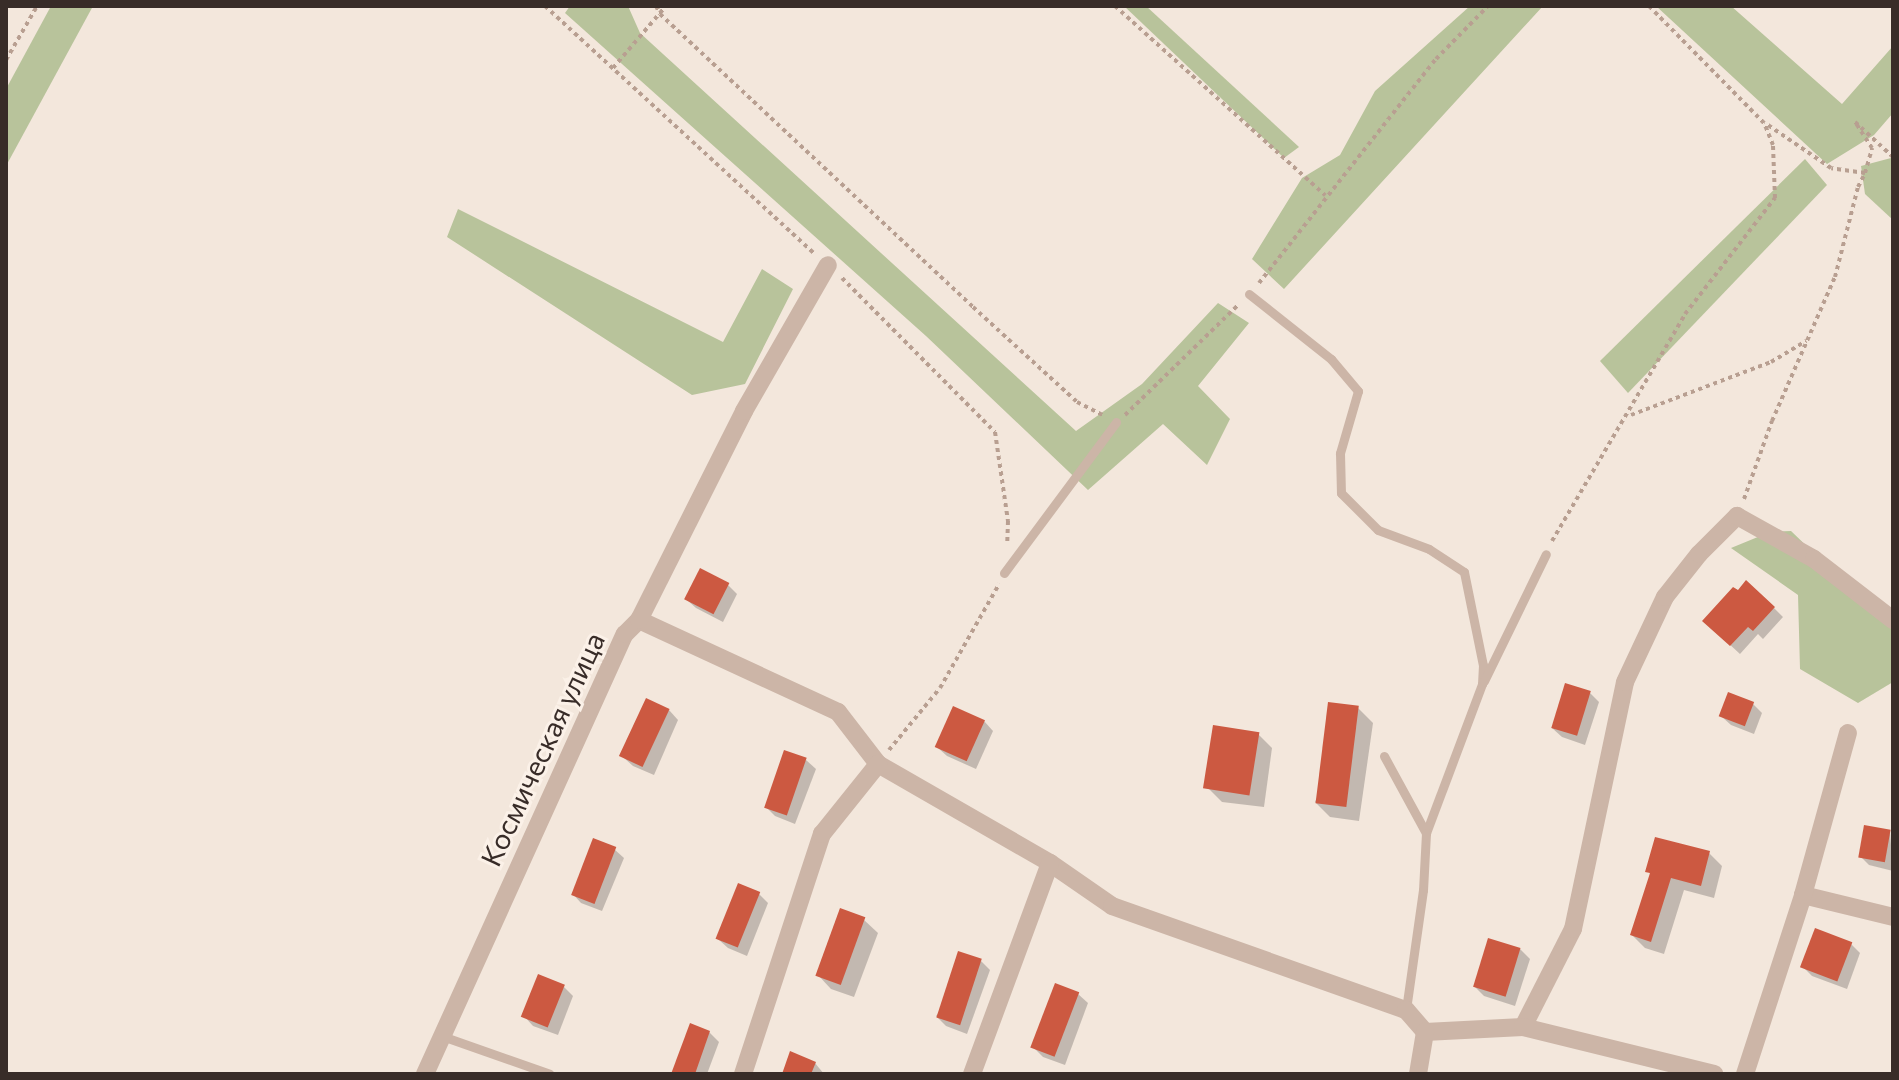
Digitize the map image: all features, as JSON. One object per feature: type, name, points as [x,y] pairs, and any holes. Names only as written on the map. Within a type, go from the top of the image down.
[{"type":"street","name":"Космическая улица","points":[[425,1074],[625,634],[639,620],[744,411],[828,265]]},
{"type":"street","points":[[1523,1027],[1573,929],[1625,682],[1665,597],[1699,554],[1737,516],[1814,559],[1893,620]]},
{"type":"street","points":[[639,620],[838,712],[878,764],[1050,863],[1112,906],[1406,1010],[1425,1032]]},
{"type":"street","points":[[1745,1074],[1803,895],[1848,733]]},
{"type":"street","points":[[743,1074],[822,834],[878,764]]},
{"type":"street","points":[[972,1074],[1050,863]]},
{"type":"street","points":[[1803,895],[1893,917]]},
{"type":"street","points":[[1425,1032],[1523,1027],[1714,1074]]},
{"type":"street","points":[[1418,1074],[1425,1032]]},
{"type":"lane","points":[[1249,294],[1331,359],[1358,391],[1340,453],[1341,493],[1378,530],[1429,549],[1464,572],[1483,665],[1482,684]]},
{"type":"lane","points":[[1004,573],[1116,422]]},
{"type":"lane","points":[[1406,1010],[1423,890],[1426,833],[1482,684],[1546,554]]},
{"type":"lane","points":[[1384,756],[1426,833]]},
{"type":"lane","points":[[442,1036],[550,1074]]},
{"type":"path","points":[[6,60],[37,6]]},
{"type":"path","points":[[545,6],[828,265],[995,432],[1008,521],[1004,573],[940,688],[878,764]]},
{"type":"path","points":[[656,6],[660,14],[1077,402],[1116,422],[1249,294],[1436,59],[1488,6]]},
{"type":"path","points":[[613,69],[666,6]]},
{"type":"path","points":[[1115,6],[1325,195]]},
{"type":"path","points":[[1649,6],[1764,123],[1831,168],[1865,173]]},
{"type":"path","points":[[1737,516],[1772,421],[1835,277],[1858,187],[1872,148],[1855,122],[1893,157]]},
{"type":"path","points":[[1546,554],[1601,453],[1627,416],[1685,314],[1775,198],[1773,145],[1764,123]]},
{"type":"path","points":[[1627,416],[1771,362],[1808,340]]},
{"type":"green space","points":[[51,6],[93,6],[6,166],[6,89]]},
{"type":"green space","points":[[570,6],[628,6],[640,33],[1076,431],[1142,384],[1218,303],[1249,323],[1198,386],[1230,419],[1207,465],[1163,424],[1088,490],[926,336],[565,13]]},
{"type":"green space","points":[[1124,6],[1146,6],[1299,147],[1284,158]]},
{"type":"green space","points":[[1470,6],[1543,6],[1284,289],[1252,259],[1302,178],[1340,155],[1375,91]]},
{"type":"green space","points":[[1656,6],[1731,6],[1842,104],[1893,46],[1893,113],[1874,135],[1827,164]]},
{"type":"green space","points":[[1891,158],[1893,220],[1865,194],[1861,166]]},
{"type":"green space","points":[[1805,159],[1827,185],[1628,393],[1600,361]]},
{"type":"green space","points":[[458,209],[723,342],[762,269],[793,289],[745,384],[692,395],[447,237]]},
{"type":"green space","points":[[1791,531],[1893,629],[1893,682],[1858,703],[1800,669],[1798,595],[1731,548],[1770,532]]},
{"type":"building","points":[[700,568],[729,583],[714,614],[684,599]]},
{"type":"building","points":[[1746,580],[1775,607],[1753,631],[1748,627],[1730,646],[1702,621],[1733,587],[1738,590]]},
{"type":"building","points":[[1565,683],[1591,691],[1577,736],[1551,728]]},
{"type":"building","points":[[1728,692],[1754,702],[1745,726],[1719,716]]},
{"type":"building","points":[[646,698],[670,709],[643,767],[619,756]]},
{"type":"building","points":[[1328,702],[1359,706],[1346,807],[1316,803]]},
{"type":"building","points":[[953,706],[985,720],[967,761],[935,747]]},
{"type":"building","points":[[1213,725],[1259,732],[1249,796],[1203,788]]},
{"type":"building","points":[[784,750],[807,758],[787,815],[764,808]]},
{"type":"building","points":[[1864,825],[1891,830],[1885,862],[1858,857]]},
{"type":"building","points":[[1655,837],[1710,851],[1701,886],[1671,878],[1651,942],[1630,935],[1650,873],[1645,872]]},
{"type":"building","points":[[593,838],[616,847],[594,904],[571,895]]},
{"type":"building","points":[[738,883],[760,892],[738,948],[716,939]]},
{"type":"building","points":[[840,908],[865,917],[841,985],[815,976]]},
{"type":"building","points":[[1815,928],[1852,942],[1837,982],[1800,967]]},
{"type":"building","points":[[1488,938],[1521,948],[1506,997],[1473,987]]},
{"type":"building","points":[[958,951],[982,959],[960,1025],[936,1018]]},
{"type":"building","points":[[538,974],[565,985],[548,1028],[521,1017]]},
{"type":"building","points":[[1055,983],[1079,992],[1055,1057],[1030,1047]]},
{"type":"building","points":[[690,1023],[710,1031],[695,1074],[671,1074]]},
{"type":"building","points":[[790,1051],[816,1062],[811,1074],[782,1074]]}]
